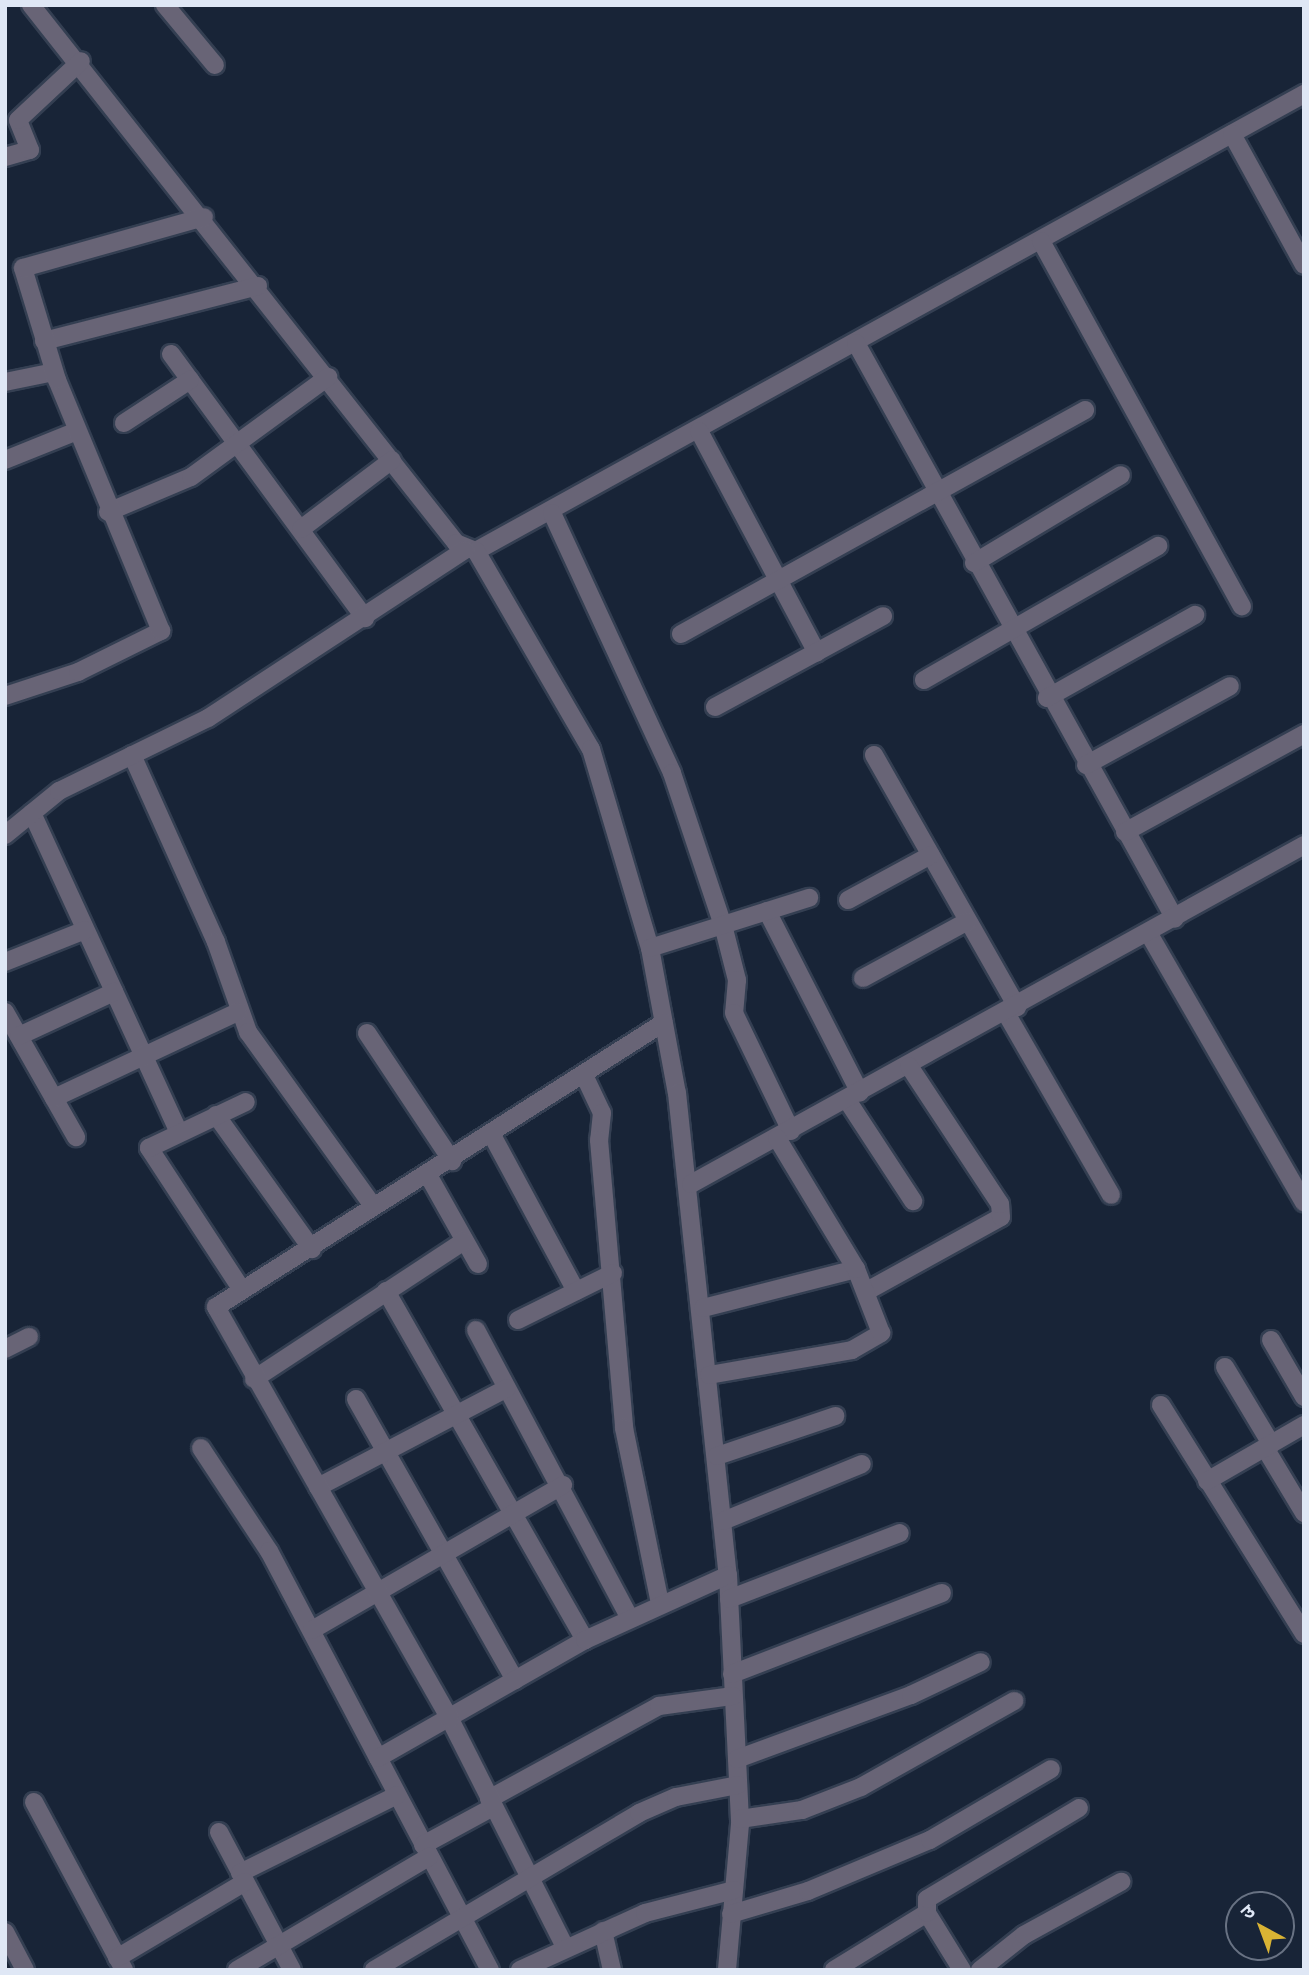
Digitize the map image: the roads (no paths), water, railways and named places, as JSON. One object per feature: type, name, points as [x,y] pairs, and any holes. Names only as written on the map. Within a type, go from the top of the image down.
[{"type":"street","points":[[31,5],[81,61],[392,460],[471,551],[591,749],[650,948],[691,1184],[728,1575],[740,1819],[727,1970]]},
{"type":"street","points":[[165,5],[215,65]]},
{"type":"street","points":[[5,158],[30,150],[18,120],[81,61]]},
{"type":"street","points":[[5,835],[59,791],[208,718],[471,551],[552,513],[1232,134],[1302,98]]},
{"type":"street","points":[[1232,134],[1304,265]]},
{"type":"street","points":[[5,696],[160,635],[76,431],[22,272],[26,264],[204,217]]},
{"type":"street","points":[[1041,241],[1242,606]]},
{"type":"street","points":[[44,341],[258,286]]},
{"type":"street","points":[[856,344],[1047,698],[1175,919]]},
{"type":"street","points":[[171,354],[365,618]]},
{"type":"street","points":[[5,382],[54,372]]},
{"type":"street","points":[[108,512],[165,492],[328,377]]},
{"type":"street","points":[[124,423],[190,380]]},
{"type":"street","points":[[681,634],[1085,410]]},
{"type":"street","points":[[5,460],[76,431]]},
{"type":"street","points":[[699,431],[817,653]]},
{"type":"street","points":[[301,529],[392,460]]},
{"type":"street","points":[[974,563],[1121,475]]},
{"type":"street","points":[[552,513],[656,735],[723,925],[737,980],[734,1013],[784,1135],[867,1291],[881,1332],[867,1346],[709,1376]]},
{"type":"street","points":[[924,680],[1158,546]]},
{"type":"street","points":[[1047,698],[1195,615]]},
{"type":"street","points":[[715,707],[883,616]]},
{"type":"street","points":[[1086,765],[1230,686]]},
{"type":"street","points":[[1125,832],[1304,734]]},
{"type":"street","points":[[132,755],[216,942],[238,1012],[373,1206]]},
{"type":"street","points":[[874,755],[968,921],[1012,1010],[1111,1195]]},
{"type":"street","points":[[32,813],[178,1131]]},
{"type":"street","points":[[691,1184],[1012,1010],[1304,845]]},
{"type":"street","points":[[848,900],[930,855]]},
{"type":"street","points":[[650,948],[809,898]]},
{"type":"street","points":[[767,911],[853,1096],[912,1201]]},
{"type":"street","points":[[863,978],[968,921]]},
{"type":"street","points":[[5,962],[85,930]]},
{"type":"street","points":[[1149,934],[1304,1203]]},
{"type":"street","points":[[19,1036],[114,992]]},
{"type":"street","points":[[5,1012],[76,1137]]},
{"type":"street","points":[[54,1098],[238,1012]]},
{"type":"street","points":[[565,1947],[450,1718],[216,1311],[242,1290],[312,1249],[373,1206],[493,1137],[663,1023]]},
{"type":"street","points":[[367,1033],[452,1160]]},
{"type":"street","points":[[867,1291],[994,1223],[1002,1211],[909,1066]]},
{"type":"street","points":[[584,1075],[602,1113],[599,1140],[624,1429],[660,1603]]},
{"type":"street","points":[[242,1290],[150,1154],[151,1144],[246,1102]]},
{"type":"street","points":[[216,1115],[312,1249]]},
{"type":"street","points":[[493,1137],[576,1291]]},
{"type":"street","points":[[428,1175],[478,1264]]},
{"type":"street","points":[[254,1379],[464,1241]]},
{"type":"street","points":[[703,1308],[856,1269]]},
{"type":"street","points":[[518,1320],[612,1273]]},
{"type":"street","points":[[386,1291],[454,1416],[585,1640]]},
{"type":"street","points":[[476,1330],[563,1485],[630,1618]]},
{"type":"street","points":[[5,1349],[29,1337]]},
{"type":"street","points":[[1271,1340],[1304,1397]]},
{"type":"street","points":[[1225,1367],[1304,1513]]},
{"type":"street","points":[[318,1488],[507,1388]]},
{"type":"street","points":[[356,1399],[515,1681]]},
{"type":"street","points":[[1161,1405],[1304,1634]]},
{"type":"street","points":[[717,1456],[835,1416]]},
{"type":"street","points":[[1207,1481],[1304,1425]]},
{"type":"street","points":[[201,1448],[312,1630],[490,1970]]},
{"type":"street","points":[[723,1521],[862,1464]]},
{"type":"street","points":[[312,1630],[563,1485]]},
{"type":"street","points":[[729,1599],[900,1533]]},
{"type":"street","points":[[378,1758],[585,1640],[660,1603],[728,1575]]},
{"type":"street","points":[[732,1674],[942,1593]]},
{"type":"street","points":[[737,1759],[911,1695],[981,1662]]},
{"type":"street","points":[[237,1970],[426,1851],[491,1803],[659,1706],[733,1696]]},
{"type":"street","points":[[740,1819],[802,1810],[862,1787],[1014,1701]]},
{"type":"street","points":[[731,1914],[808,1891],[930,1840],[1051,1769]]},
{"type":"street","points":[[374,1970],[527,1875],[661,1802],[738,1785]]},
{"type":"street","points":[[34,1802],[121,1964],[242,1877],[397,1795]]},
{"type":"street","points":[[834,1970],[927,1913],[932,1894],[1079,1808]]},
{"type":"street","points":[[219,1832],[292,1970]]},
{"type":"street","points":[[980,1970],[1024,1935],[1121,1882]]},
{"type":"street","points":[[520,1970],[603,1931],[734,1890]]},
{"type":"street","points":[[927,1913],[961,1970]]},
{"type":"street","points":[[603,1931],[612,1970]]},
{"type":"street","points":[[5,1932],[25,1970]]}]
